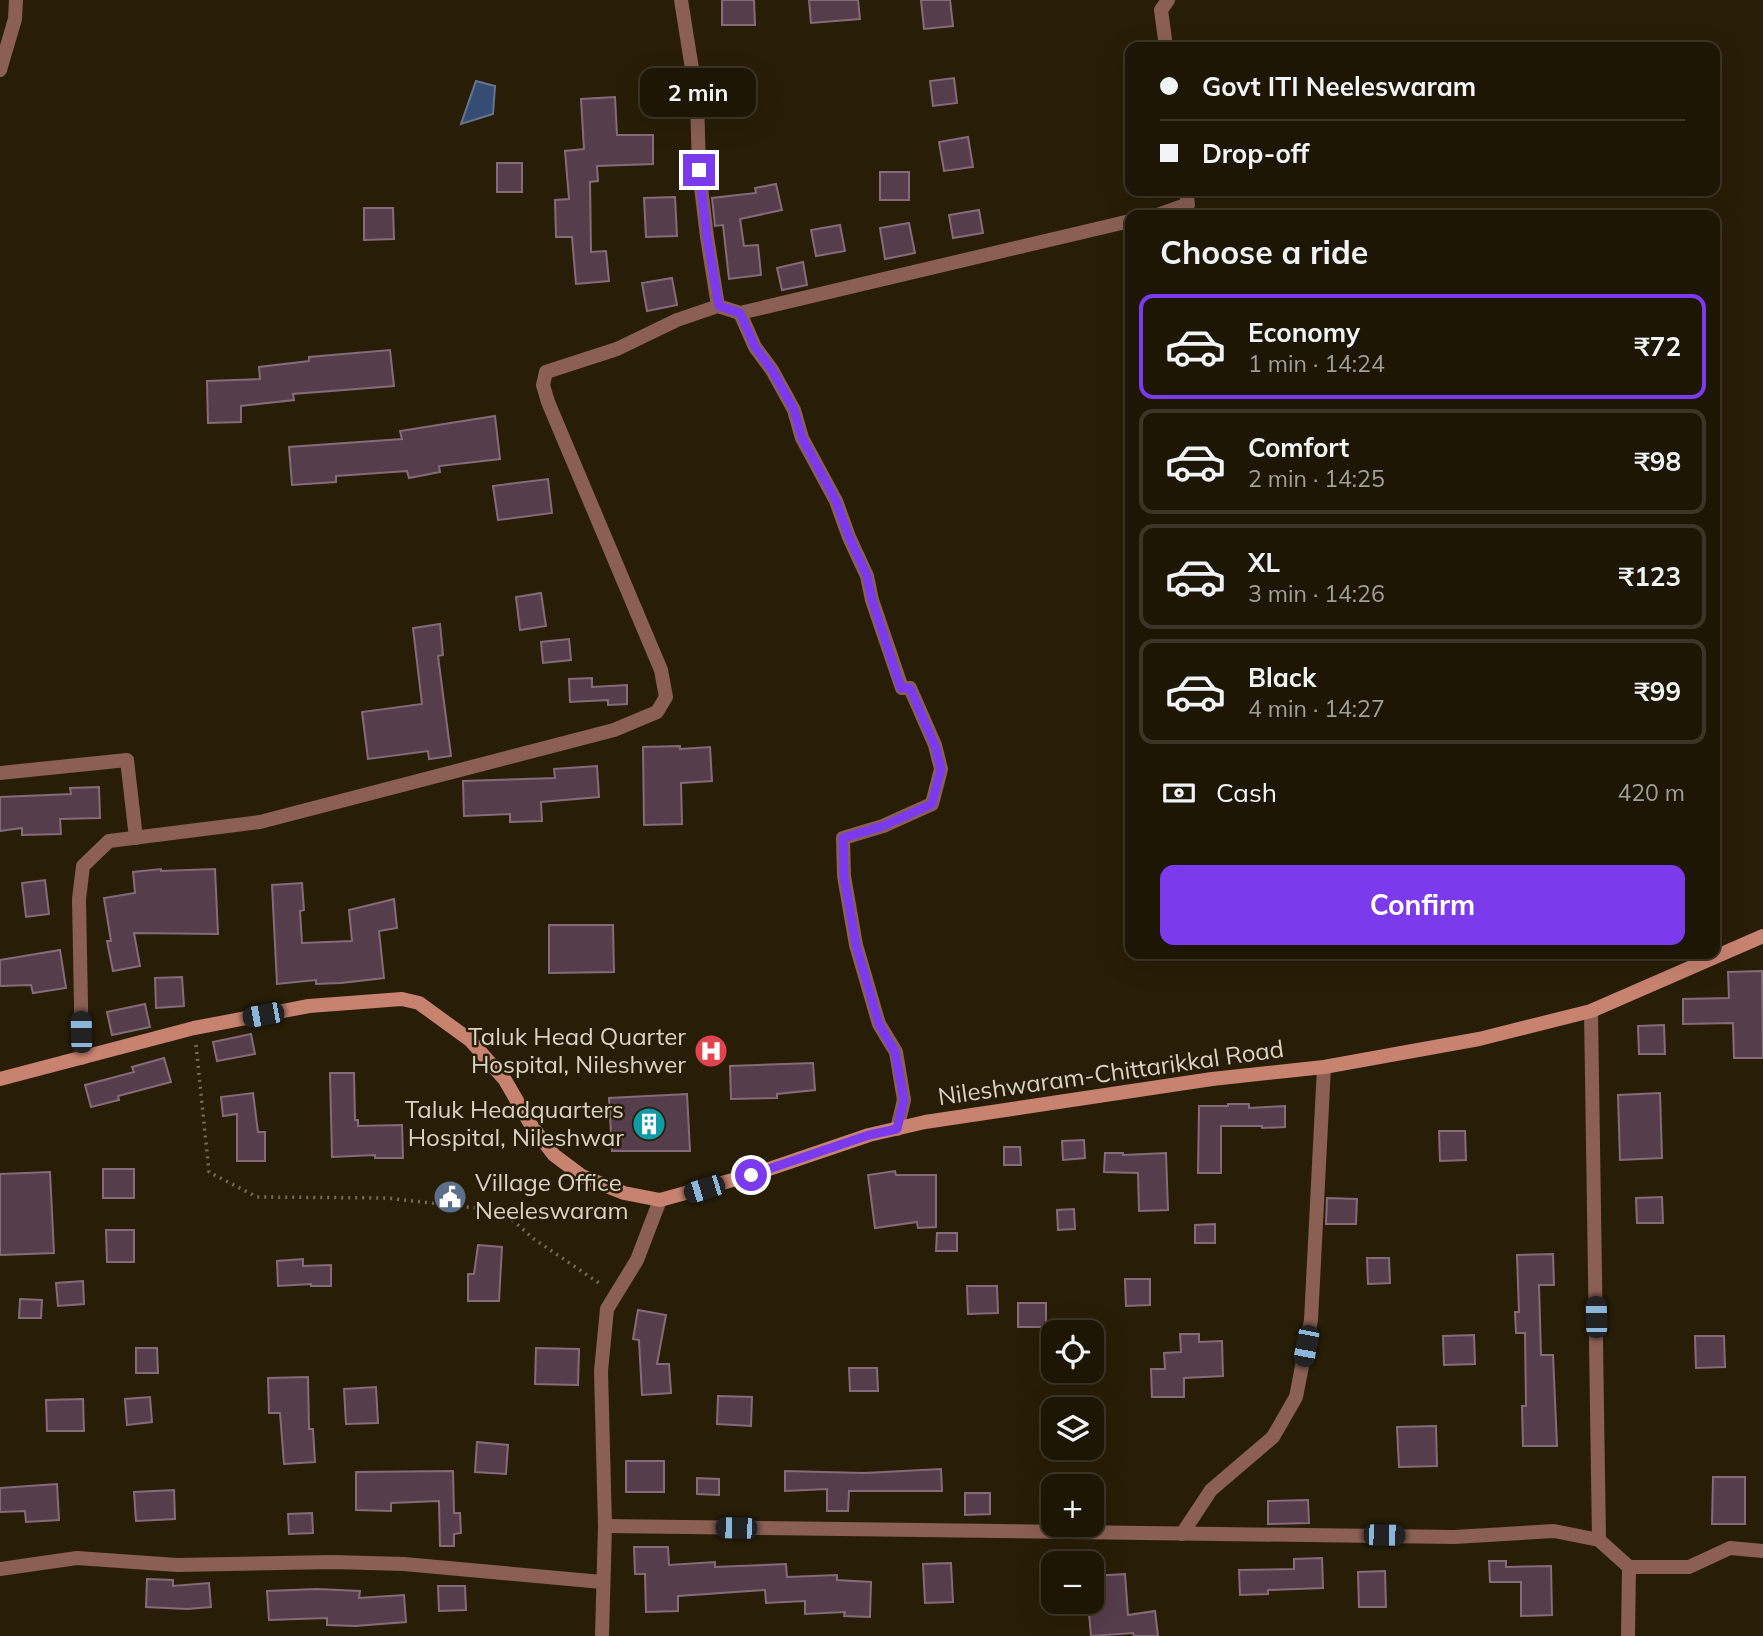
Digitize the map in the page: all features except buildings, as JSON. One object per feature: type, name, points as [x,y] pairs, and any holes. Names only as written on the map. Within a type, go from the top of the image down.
[{"type":"main road","name":"Nileshwaram-Chittarikkal Road","points":[[1720,955],[1763,936]]},
{"type":"main road","name":"Nileshwaram-Chittarikkal Road","points":[[0,1079],[194,1028],[309,1006],[402,999],[419,1003],[470,1040],[505,1080],[531,1125],[554,1155],[582,1176],[624,1193],[660,1200],[751,1175],[869,1135],[925,1122],[1212,1079],[1324,1067],[1479,1039],[1591,1011],[1710,959]]},
{"type":"street","points":[[0,70],[15,19],[16,0]]},
{"type":"street","points":[[681,0],[697,100],[699,170],[719,306]]},
{"type":"street","points":[[1165,42],[1161,10],[1168,0]]},
{"type":"street","points":[[1171,210],[1188,204],[1187,196]]},
{"type":"street","points":[[82,1058],[79,899],[83,866],[109,841],[260,822],[614,730],[657,712],[666,697],[662,670],[543,385],[546,372],[617,349],[677,320],[719,306],[740,313],[1125,222]]},
{"type":"street","points":[[740,313],[755,347],[772,370],[794,410],[802,438],[836,501],[867,576],[872,600],[901,688],[910,688],[935,746],[941,769],[932,804],[883,826],[843,838],[844,876],[856,945],[879,1024],[895,1052],[904,1100],[897,1129]]},
{"type":"street","points":[[0,773],[127,760],[135,838]]},
{"type":"street","points":[[1591,1011],[1599,1540]]},
{"type":"street","points":[[1182,1534],[1211,1490],[1273,1437],[1296,1397],[1311,1320],[1324,1067]]},
{"type":"street","points":[[602,1636],[605,1526],[601,1371],[607,1309],[637,1261],[660,1200]]},
{"type":"street","points":[[605,1526],[1454,1537],[1554,1531],[1599,1540],[1629,1567],[1689,1567],[1730,1548],[1763,1551]]},
{"type":"street","points":[[0,1569],[77,1558],[177,1565],[333,1562],[416,1565],[602,1582]]},
{"type":"street","points":[[1628,1636],[1629,1567]]},
{"type":"path","points":[[194,1028],[209,1172],[257,1197],[387,1198],[502,1211],[534,1239],[599,1283],[607,1309]]},
{"type":"water","points":[[476,81],[495,86],[493,114],[461,124]]},
{"type":"place","name":"Taluk Head Quarter Hospital, Nileshwer","points":[[711,1051]]},
{"type":"place","name":"Taluk Headquarters Hospital, Nileshwar","points":[[649,1124]]},
{"type":"place","name":"Village Office Neeleswaram","points":[[450,1197]]},
{"type":"route","points":[[699,170],[713,283],[719,306],[740,313],[755,347],[772,370],[794,410],[802,438],[836,501],[867,576],[872,600],[901,688],[910,688],[935,746],[941,769],[932,804],[883,826],[843,838],[844,876],[856,945],[879,1024],[895,1052],[904,1100],[897,1129],[869,1135],[751,1175]]}]
